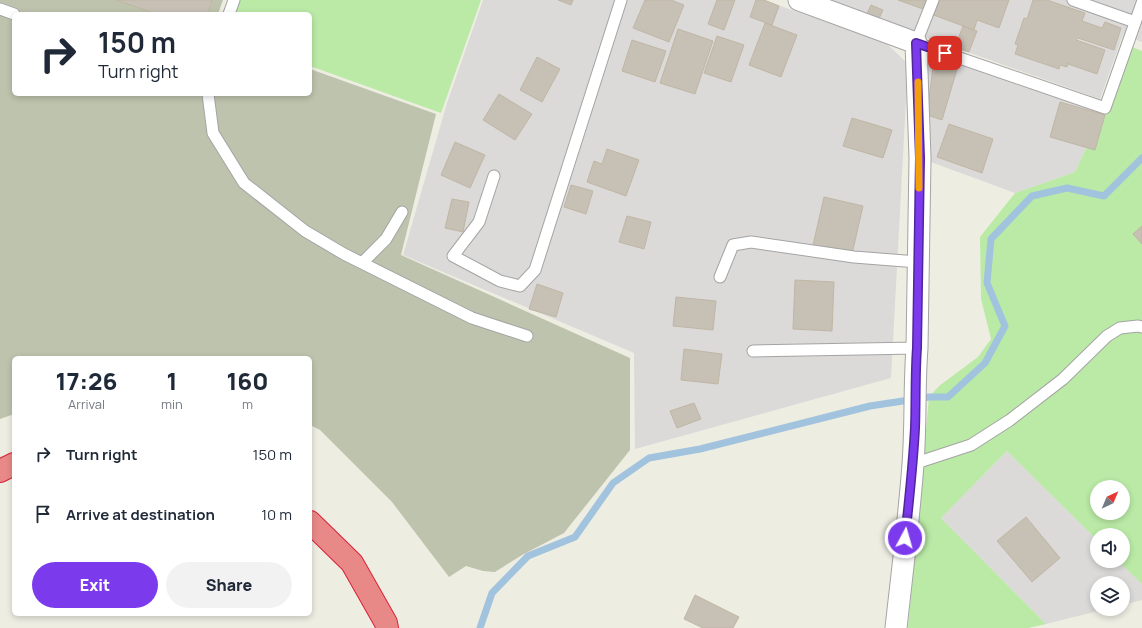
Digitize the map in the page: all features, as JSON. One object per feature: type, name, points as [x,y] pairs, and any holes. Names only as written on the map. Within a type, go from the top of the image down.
[{"type":"highway","points":[[0,471],[12,465]]},
{"type":"highway","points":[[312,524],[352,563],[386,623],[387,628]]},
{"type":"street","points":[[799,0],[916,43],[920,158],[915,426],[913,464],[896,628]]},
{"type":"lane","points":[[230,12],[234,0]]},
{"type":"lane","points":[[494,176],[479,222],[453,256],[500,281],[520,286],[535,270],[622,0]]},
{"type":"lane","points":[[933,0],[916,43],[1105,108],[1142,3]]},
{"type":"lane","points":[[1073,0],[1135,22]]},
{"type":"lane","points":[[0,9],[12,13]]},
{"type":"lane","points":[[208,96],[213,134],[244,183],[305,231],[344,254],[472,318],[527,336]]},
{"type":"lane","points":[[362,263],[386,239],[402,212]]},
{"type":"lane","points":[[720,277],[733,245],[751,242],[854,257],[918,262]]},
{"type":"lane","points":[[913,464],[971,444],[1010,420],[1063,379],[1107,336],[1120,328],[1142,327]]},
{"type":"lane","points":[[753,350],[917,348]]},
{"type":"shaded area","points":[[0,0],[223,0],[219,12],[12,12],[12,96],[312,96],[312,70],[436,114],[401,255],[630,358],[630,450],[564,533],[522,555],[495,572],[483,571],[466,566],[449,577],[392,502],[320,430],[312,426],[312,356],[12,356],[12,415],[0,419]]},
{"type":"shaded area","points":[[483,0],[764,0],[887,44],[908,64],[891,378],[635,449],[634,353],[403,255],[447,103]]},
{"type":"shaded area","points":[[821,0],[1142,0],[1142,42],[1123,35],[1100,99]]},
{"type":"shaded area","points":[[916,43],[1105,108],[1075,172],[1015,193],[920,158]]},
{"type":"shaded area","points":[[1007,451],[1090,533],[1090,568],[1125,568],[1142,584],[1142,600],[1130,603],[1130,576],[1090,576],[1090,613],[1046,624],[941,518]]},
{"type":"green space","points":[[232,0],[481,0],[441,113],[312,67],[312,12],[228,12]]},
{"type":"green space","points":[[1127,45],[1142,51],[1142,584],[1125,568],[1130,568],[1130,528],[1090,528],[1090,533],[1007,451],[941,518],[1046,624],[1028,628],[908,628],[929,397],[939,386],[978,357],[991,339],[981,299],[980,237],[1015,193],[1075,172],[1105,108]]},
{"type":"building","points":[[116,0],[212,0],[209,12],[150,12]]},
{"type":"building","points":[[558,0],[573,0],[571,5]]},
{"type":"building","points":[[645,0],[671,0],[684,5],[669,42],[633,28]]},
{"type":"building","points":[[717,0],[735,0],[724,30],[708,24]]},
{"type":"building","points":[[756,0],[764,0],[779,6],[772,25],[750,17]]},
{"type":"building","points":[[898,0],[927,0],[923,9]]},
{"type":"building","points":[[936,0],[1009,0],[999,28],[977,20],[974,30],[931,14]]},
{"type":"building","points":[[1033,0],[1047,0],[1085,13],[1082,21],[1102,28],[1105,22],[1121,28],[1114,50],[1078,38],[1076,40],[1105,50],[1097,74],[1068,63],[1067,67],[1060,65],[1059,69],[1015,54],[1018,45],[1015,44],[1024,18],[1027,19]]},
{"type":"building","points":[[871,5],[883,10],[877,23],[865,18]]},
{"type":"building","points":[[765,23],[797,35],[781,77],[749,65]]},
{"type":"building","points":[[963,26],[977,31],[969,52],[955,47]]},
{"type":"building","points":[[678,29],[713,41],[695,94],[660,83]]},
{"type":"building","points":[[717,36],[744,45],[731,82],[704,73]]},
{"type":"building","points":[[632,40],[666,51],[655,82],[622,71]]},
{"type":"building","points":[[537,57],[560,69],[542,102],[520,90]]},
{"type":"building","points":[[934,59],[958,66],[942,120],[927,115]]},
{"type":"building","points":[[499,94],[532,114],[515,140],[483,120]]},
{"type":"building","points":[[1060,102],[1105,115],[1095,150],[1050,137]]},
{"type":"building","points":[[852,118],[892,130],[883,158],[843,146]]},
{"type":"building","points":[[949,124],[993,139],[982,173],[937,157]]},
{"type":"building","points":[[455,142],[485,155],[470,188],[441,175]]},
{"type":"building","points":[[607,149],[639,160],[626,196],[587,182],[594,161],[602,164]]},
{"type":"building","points":[[571,185],[593,191],[586,214],[564,207]]},
{"type":"building","points":[[824,197],[863,206],[852,254],[813,245]]},
{"type":"building","points":[[452,199],[469,202],[463,232],[445,228]]},
{"type":"building","points":[[627,216],[651,222],[644,249],[619,242]]},
{"type":"building","points":[[1142,226],[1142,244],[1133,234]]},
{"type":"building","points":[[795,280],[834,282],[832,331],[793,329]]},
{"type":"building","points":[[537,284],[563,293],[556,317],[529,309]]},
{"type":"building","points":[[676,297],[716,301],[713,330],[673,326]]},
{"type":"building","points":[[684,349],[722,354],[718,384],[681,380]]},
{"type":"building","points":[[694,403],[701,419],[677,428],[670,411]]},
{"type":"building","points":[[1026,517],[1060,558],[1032,582],[997,541]]},
{"type":"building","points":[[695,595],[739,617],[733,628],[703,628],[684,619]]},
{"type":"waterway","points":[[480,628],[492,593],[528,556],[575,537],[613,483],[649,458],[700,449],[870,406],[929,397],[948,397],[985,363],[1005,326],[987,283],[991,239],[1032,196],[1067,188],[1104,196],[1142,158]]},
{"type":"slow traffic","points":[[918,82],[920,158],[919,188]]},
{"type":"route","points":[[905,538],[913,464],[915,371],[917,348],[920,158],[916,43],[945,53]]}]
